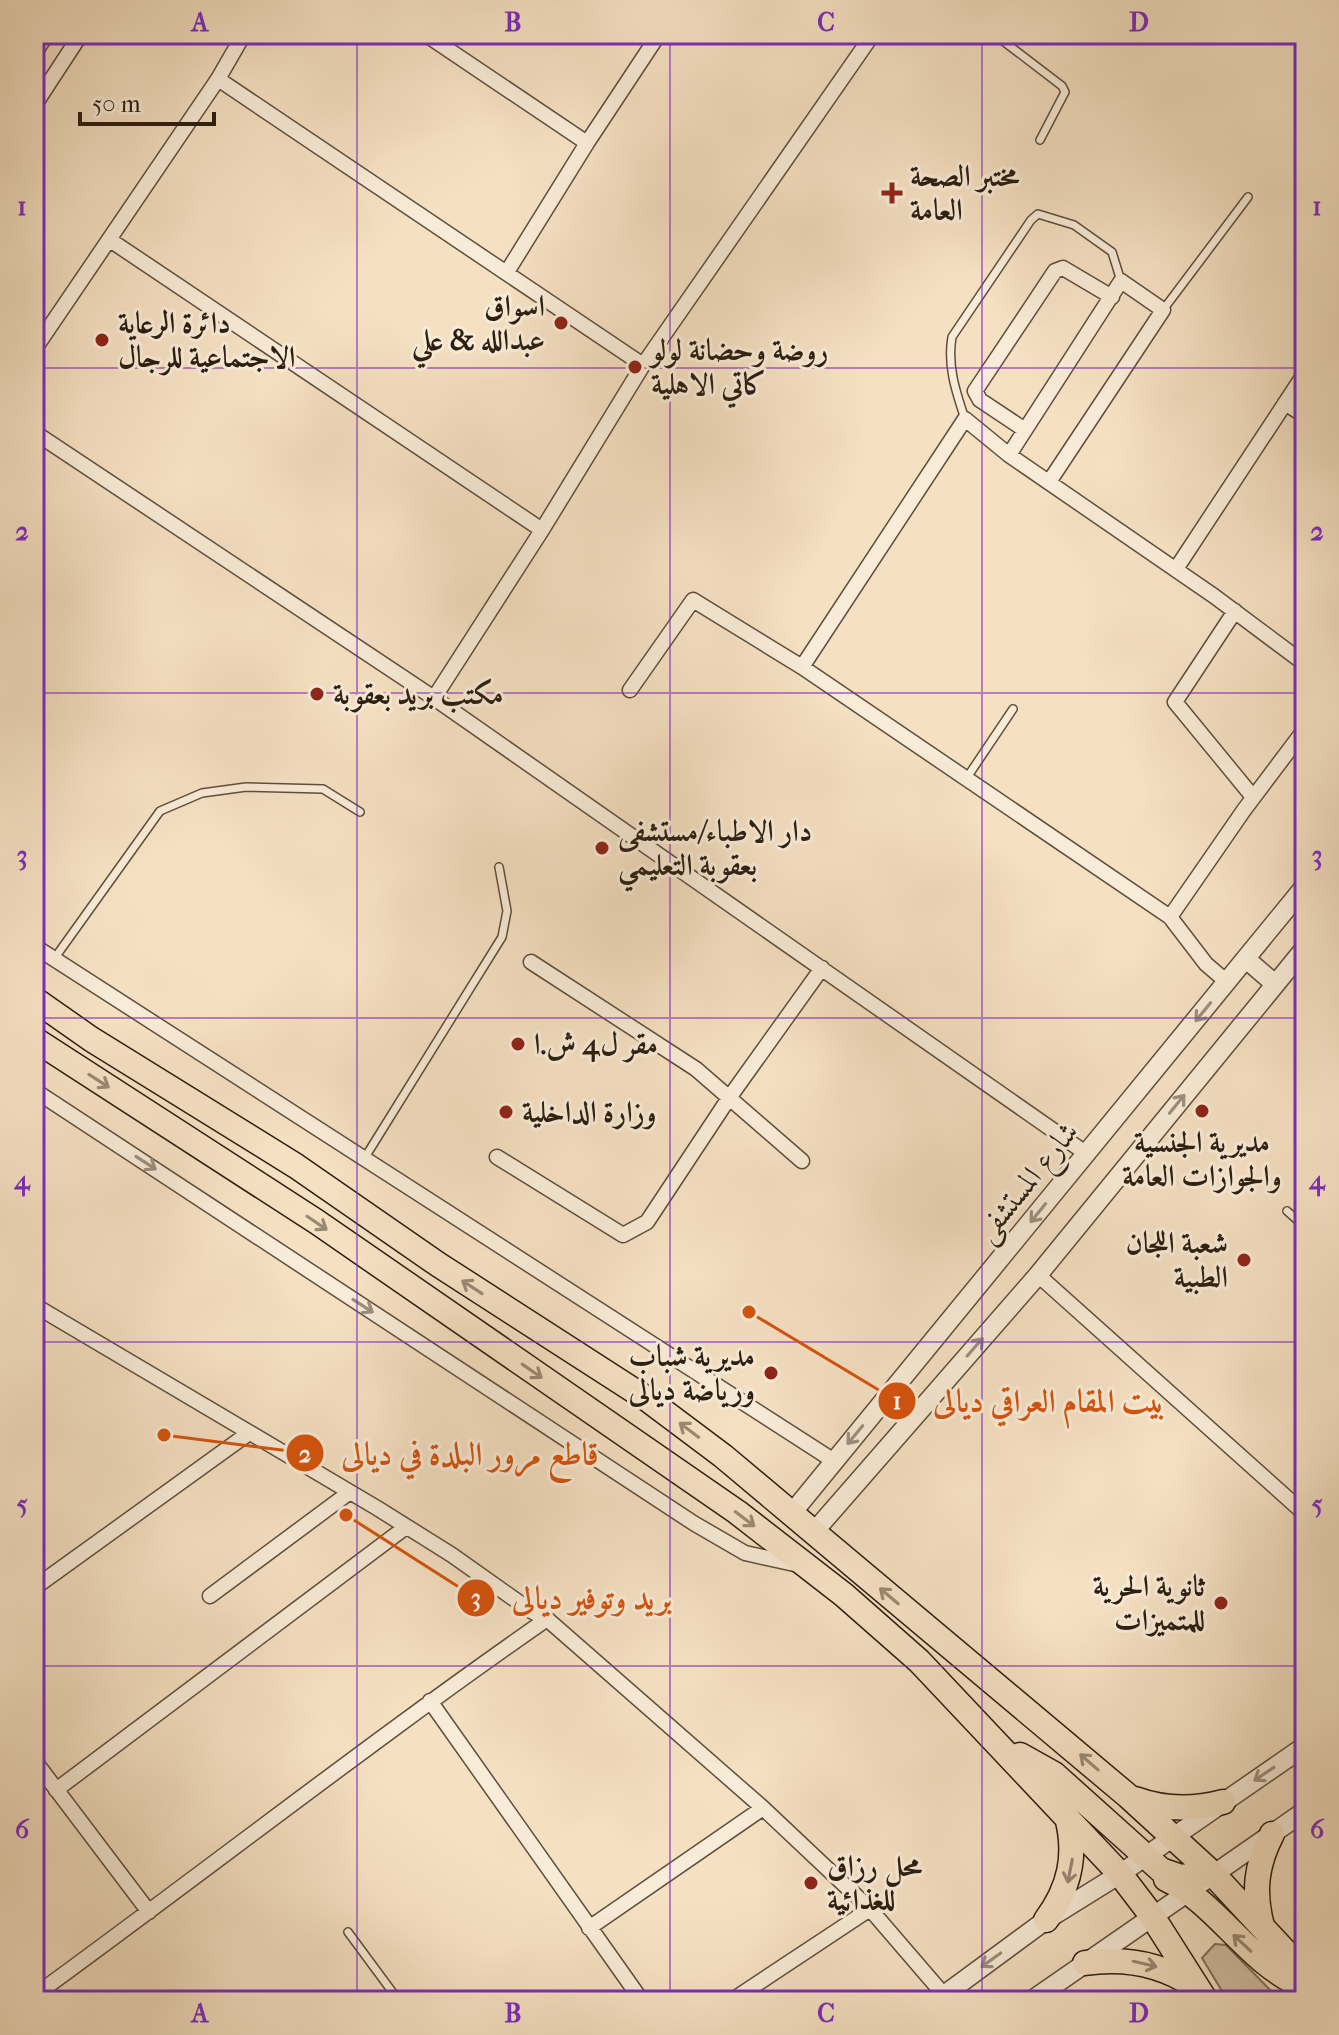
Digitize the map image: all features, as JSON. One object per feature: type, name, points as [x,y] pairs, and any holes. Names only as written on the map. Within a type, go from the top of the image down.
[{"type":"main road","points":[[34,999],[91,1039],[296,1166],[439,1265],[647,1399],[723,1456],[1128,1796],[1212,1873],[1305,1973]]},
{"type":"main road","points":[[34,1039],[317,1222],[737,1512],[809,1567],[919,1661],[1120,1874],[1152,1916],[1202,1995]]},
{"type":"main road","points":[[1006,1750],[1054,1774],[1161,1870],[1181,1877],[1202,1877],[1212,1873]]},
{"type":"main road","points":[[1128,1796],[1165,1807],[1194,1808],[1223,1802]]},
{"type":"main road","points":[[1046,1920],[1058,1905],[1071,1871],[1072,1844],[1067,1817]]},
{"type":"main road","points":[[1262,1926],[1257,1908],[1258,1869],[1272,1834]]},
{"type":"main road","points":[[1120,1874],[1155,1876],[1187,1890],[1261,1961],[1305,1987]]},
{"type":"main road","points":[[1085,1963],[1105,1960],[1145,1963],[1164,1969],[1202,1995]]},
{"type":"street","points":[[34,54],[47,34]]},
{"type":"street","points":[[34,106],[81,34]]},
{"type":"street","points":[[34,350],[218,79],[244,34]]},
{"type":"street","points":[[425,34],[587,143]]},
{"type":"street","points":[[447,49],[457,34]]},
{"type":"street","points":[[507,272],[659,34]]},
{"type":"street","points":[[434,698],[643,365],[873,34]]},
{"type":"street","points":[[218,79],[643,365]]},
{"type":"street","points":[[110,240],[542,530]]},
{"type":"street","points":[[1025,430],[980,400],[975,391],[1055,271],[1063,268],[1112,297]]},
{"type":"street","points":[[1009,455],[1121,281],[1163,310],[1049,482]]},
{"type":"street","points":[[1176,569],[1305,373]]},
{"type":"street","points":[[1285,403],[1305,416]]},
{"type":"street","points":[[802,667],[965,419],[1009,455],[1176,569],[1305,664]]},
{"type":"street","points":[[34,432],[434,698],[1087,1154]]},
{"type":"street","points":[[630,690],[693,600],[802,667],[1170,917],[1206,964],[1227,982]]},
{"type":"street","points":[[1235,611],[1175,702],[1253,797]]},
{"type":"street","points":[[1170,917],[1253,797],[1305,729]]},
{"type":"street","name":"شارع المستشفى","points":[[792,1513],[1305,886]]},
{"type":"street","points":[[34,946],[834,1461]]},
{"type":"street","points":[[813,1533],[1038,1275],[1275,984],[1302,956]]},
{"type":"street","points":[[1246,959],[1275,984]]},
{"type":"street","points":[[531,962],[696,1069],[802,1161]]},
{"type":"street","points":[[497,1157],[623,1235],[647,1222],[729,1098],[822,968]]},
{"type":"street","points":[[34,1090],[695,1524],[745,1553],[809,1567]]},
{"type":"street","points":[[1038,1275],[1305,1514]]},
{"type":"street","points":[[34,1305],[350,1492],[547,1619],[763,1808],[870,1909],[940,1998],[1046,1920],[1120,1874],[1305,1746]]},
{"type":"street","points":[[887,1397],[884,1410],[888,1417],[900,1423],[913,1419]]},
{"type":"street","points":[[34,1588],[249,1433]]},
{"type":"street","points":[[210,1596],[350,1492]]},
{"type":"street","points":[[56,1790],[406,1527]]},
{"type":"street","points":[[34,1996],[430,1701],[547,1619]]},
{"type":"street","points":[[430,1701],[642,2001]]},
{"type":"street","points":[[34,1760],[149,1912]]},
{"type":"street","points":[[589,1928],[763,1808]]},
{"type":"street","points":[[1031,2001],[1305,1811]]},
{"type":"street","points":[[731,2001],[870,1909]]},
{"type":"lane","points":[[994,34],[1062,86],[1065,92],[1040,140]]},
{"type":"lane","points":[[1163,310],[1248,197]]},
{"type":"lane","points":[[965,419],[954,386],[950,351],[952,337],[1031,220],[1038,214],[1074,225],[1112,252],[1121,281]]},
{"type":"lane","points":[[966,779],[1013,709]]},
{"type":"lane","points":[[54,959],[160,811],[202,793],[246,787],[323,789],[360,812]]},
{"type":"lane","points":[[364,1159],[502,937],[507,911],[499,867]]},
{"type":"lane","points":[[1287,1211],[1305,1227]]},
{"type":"lane","points":[[348,1932],[399,2001]]},
{"type":"shaded area","points":[[1215,1944],[1226,1945],[1281,2001],[1228,2001],[1202,1958]]},
{"type":"place","name":"مختبر الصحة العامة","points":[[892,193]]},
{"type":"place","name":"اسواق عبدالله & علي","points":[[561,323]]},
{"type":"place","name":"دائرة الرعاية الاجتماعية للرجال","points":[[102,340]]},
{"type":"place","name":"روضة وحضانة لولو كاتي الاهلية","points":[[635,367]]},
{"type":"place","name":"مكتب بريد بعقوبة","points":[[317,694]]},
{"type":"place","name":"دار الاطباء/مستشفى بعقوبة التعليمي","points":[[602,848]]},
{"type":"place","name":"مقر ل4 ش.ا","points":[[518,1044]]},
{"type":"place","name":"مديرية الجنسية والجوازات العامة","points":[[1202,1111]]},
{"type":"place","name":"وزارة الداخلية","points":[[506,1112]]},
{"type":"place","name":"شعبة اللجان الطبية","points":[[1244,1260]]},
{"type":"place","name":"بيت المقام العراقي ديالى","points":[[749,1312]]},
{"type":"place","name":"مديرية شباب ورياضة ديالى","points":[[771,1373]]},
{"type":"place","name":"قاطع مرور البلدة في ديالى","points":[[164,1435]]},
{"type":"place","name":"بريد وتوفير ديالى","points":[[346,1515]]},
{"type":"place","name":"ثانوية الحرية للمتميزات","points":[[1221,1603]]},
{"type":"place","name":"محل رزاق للغذائية","points":[[811,1883]]}]
